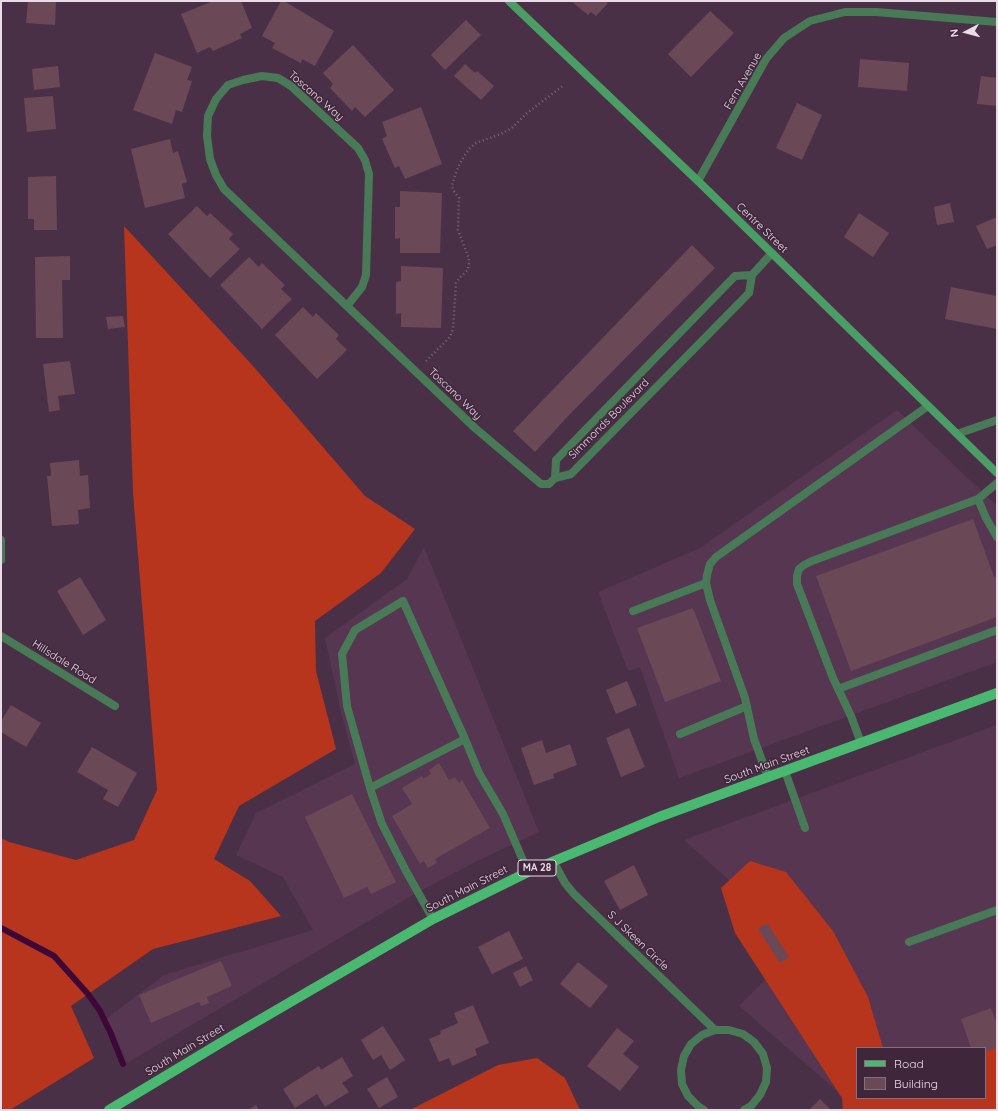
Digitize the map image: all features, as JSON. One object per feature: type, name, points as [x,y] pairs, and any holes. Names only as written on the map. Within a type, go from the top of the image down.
[{"type":"main road","name":"Centre Street","points":[[509,1],[698,181],[997,473]]},
{"type":"main road","name":"South Main Street","points":[[109,1110],[232,1036],[433,919],[528,872],[659,817],[997,693]]},
{"type":"street","name":"Fern Avenue","points":[[698,181],[766,59],[784,38],[810,21],[844,12],[876,12],[997,22]]},
{"type":"street","name":"Toscano Way","points":[[347,306],[362,287],[366,275],[369,174],[365,160],[358,148],[291,86],[278,78],[262,76],[243,80],[228,86],[216,99],[208,116],[207,136],[210,159],[224,190],[474,428],[541,484],[549,484],[554,478]]},
{"type":"street","name":"Simmonds Boulevard","points":[[752,275],[734,276],[556,460],[554,478],[571,474],[749,293],[752,275],[772,253]]},
{"type":"street","points":[[768,777],[754,739],[746,698],[710,600],[706,584],[710,564],[716,557],[928,406]]},
{"type":"street","points":[[957,434],[997,420]]},
{"type":"street","points":[[861,743],[851,716],[833,678],[797,584],[796,576],[799,569],[804,564],[978,499],[997,483]]},
{"type":"street","points":[[978,499],[986,518],[997,537]]},
{"type":"street","points":[[1,540],[1,560]]},
{"type":"street","points":[[633,611],[706,584]]},
{"type":"street","points":[[433,919],[382,824],[370,788],[347,706],[342,654],[355,630],[403,601],[479,772],[503,814],[528,872]]},
{"type":"street","points":[[838,690],[997,630]]},
{"type":"street","name":"Hillsdale Road","points":[[1,636],[115,706]]},
{"type":"street","points":[[680,734],[747,706]]},
{"type":"street","points":[[370,788],[465,739]]},
{"type":"street","points":[[785,771],[805,828]]},
{"type":"street","name":"S J Skeen Circle","points":[[553,861],[565,883],[574,894],[715,1030]]},
{"type":"street","points":[[909,942],[997,910]]},
{"type":"street","points":[[704,1110],[688,1096],[682,1084],[681,1070],[684,1056],[691,1044],[702,1035],[715,1030],[729,1030],[743,1034],[754,1042],[763,1054],[767,1068],[766,1082],[760,1095],[751,1106],[744,1110]]},
{"type":"path","points":[[415,371],[450,337],[453,329],[456,283],[467,271],[469,265],[469,259],[458,230],[459,198],[452,186],[454,175],[460,163],[476,143],[501,134],[512,128],[527,113],[564,85]]},
{"type":"shaded area","points":[[124,226],[254,367],[365,496],[415,529],[381,573],[315,621],[316,671],[336,749],[239,806],[214,859],[250,881],[281,916],[153,949],[71,1006],[94,1058],[10,1110],[4,1110],[1,1106],[1,838],[9,842],[76,860],[134,840],[157,790],[133,493]]},
{"type":"shaded area","points":[[897,410],[997,506],[997,662],[679,778],[640,667],[628,671],[598,592],[700,548]]},
{"type":"shaded area","points":[[424,547],[539,832],[475,862],[413,895],[127,1063],[112,1028],[106,1019],[164,975],[313,930],[283,877],[236,855],[256,813],[355,764],[341,712],[325,638],[407,579]]},
{"type":"shaded area","points":[[997,725],[997,1110],[859,1110],[739,1006],[801,944],[684,840]]},
{"type":"shaded area","points":[[750,861],[786,872],[833,931],[868,997],[883,1047],[856,1047],[856,1099],[986,1099],[986,1047],[997,1041],[997,1110],[843,1110],[842,1098],[735,933],[721,888]]},
{"type":"shaded area","points":[[537,1058],[565,1078],[580,1110],[410,1110],[498,1065]]},
{"type":"building","points":[[28,1],[56,1],[55,25],[26,23]]},
{"type":"building","points":[[213,1],[241,1],[252,28],[240,34],[242,38],[213,51],[210,47],[197,53],[181,14]]},
{"type":"building","points":[[281,1],[284,1],[334,31],[315,66],[302,59],[301,63],[272,48],[275,43],[262,36]]},
{"type":"building","points":[[571,1],[605,1],[608,3],[596,16],[591,12],[588,15]]},
{"type":"building","points":[[710,11],[734,33],[691,77],[668,54]]},
{"type":"building","points":[[466,20],[481,35],[445,70],[431,55]]},
{"type":"building","points":[[353,45],[394,90],[365,117],[355,107],[352,111],[330,88],[333,84],[323,73]]},
{"type":"building","points":[[155,53],[192,67],[187,80],[192,81],[182,112],[176,110],[172,124],[133,110]]},
{"type":"building","points":[[860,59],[909,63],[907,91],[858,87]]},
{"type":"building","points":[[465,64],[475,73],[477,71],[494,86],[481,100],[454,76]]},
{"type":"building","points":[[58,66],[60,87],[34,90],[32,69]]},
{"type":"building","points":[[981,76],[997,78],[997,106],[977,104]]},
{"type":"building","points":[[53,96],[56,129],[27,132],[24,98]]},
{"type":"building","points":[[797,103],[822,115],[802,160],[776,148]]},
{"type":"building","points":[[421,107],[442,164],[405,179],[399,166],[395,168],[382,139],[387,136],[382,122]]},
{"type":"building","points":[[170,139],[173,153],[178,151],[187,182],[182,184],[185,198],[145,208],[131,149]]},
{"type":"building","points":[[56,176],[57,230],[34,230],[34,219],[28,219],[28,177]]},
{"type":"building","points":[[400,191],[442,193],[440,253],[400,253],[400,238],[395,239],[395,207],[400,207]]},
{"type":"building","points":[[950,203],[954,222],[937,225],[934,207]]},
{"type":"building","points":[[197,206],[207,216],[210,213],[233,234],[229,239],[240,249],[210,278],[168,234]]},
{"type":"building","points":[[859,213],[889,233],[873,257],[844,237]]},
{"type":"building","points":[[997,217],[997,245],[987,249],[976,226]]},
{"type":"building","points":[[692,245],[715,268],[570,414],[535,452],[513,431]]},
{"type":"building","points":[[70,256],[70,280],[62,280],[63,338],[36,338],[35,257]]},
{"type":"building","points":[[249,257],[259,267],[262,263],[285,285],[281,289],[292,299],[262,329],[220,285]]},
{"type":"building","points":[[401,266],[443,268],[441,328],[401,327],[401,313],[396,314],[396,282],[401,281]]},
{"type":"building","points":[[951,287],[997,296],[997,329],[945,319]]},
{"type":"building","points":[[303,307],[313,317],[316,313],[339,335],[336,339],[347,350],[317,379],[275,335]]},
{"type":"building","points":[[123,316],[125,327],[108,329],[106,317]]},
{"type":"building","points":[[70,361],[75,394],[58,396],[60,410],[49,412],[43,364]]},
{"type":"building","points":[[79,460],[80,476],[88,475],[90,508],[78,510],[79,524],[52,526],[47,476],[51,476],[50,463]]},
{"type":"building","points":[[973,519],[994,577],[997,576],[997,617],[851,671],[816,576]]},
{"type":"building","points":[[80,577],[106,620],[83,635],[57,591]]},
{"type":"building","points":[[693,608],[721,681],[665,702],[637,628]]},
{"type":"building","points":[[627,681],[637,705],[616,714],[606,690]]},
{"type":"building","points":[[11,705],[41,723],[26,747],[1,732],[1,721]]},
{"type":"building","points":[[629,728],[645,767],[621,777],[606,738]]},
{"type":"building","points":[[542,740],[546,753],[570,744],[577,765],[553,774],[554,778],[534,785],[521,748]]},
{"type":"building","points":[[92,747],[137,773],[118,807],[103,799],[108,790],[77,772]]},
{"type":"building","points":[[439,763],[449,780],[455,777],[459,783],[462,780],[490,828],[435,859],[437,863],[428,868],[424,861],[420,864],[392,816],[412,804],[402,788],[422,776],[423,779],[431,774],[429,770]]},
{"type":"building","points":[[352,794],[396,882],[371,894],[367,887],[344,898],[305,817]]},
{"type":"building","points":[[634,865],[648,895],[620,910],[604,881]]},
{"type":"building","points":[[767,923],[789,957],[780,963],[758,929]]},
{"type":"building","points":[[509,931],[523,959],[492,974],[478,947]]},
{"type":"building","points":[[221,961],[232,986],[207,997],[209,1003],[201,1006],[199,1002],[151,1023],[139,995]]},
{"type":"building","points":[[578,962],[608,986],[590,1008],[560,984]]},
{"type":"building","points":[[526,966],[533,980],[520,987],[513,973]]},
{"type":"building","points":[[473,1005],[489,1043],[475,1049],[477,1055],[452,1066],[449,1058],[439,1062],[429,1039],[441,1034],[440,1031],[458,1023],[454,1013]]},
{"type":"building","points":[[991,1008],[997,1024],[997,1048],[986,1052],[986,1047],[971,1047],[961,1019]]},
{"type":"building","points":[[383,1026],[405,1060],[390,1070],[381,1055],[373,1060],[361,1040]]},
{"type":"building","points":[[617,1028],[634,1041],[623,1054],[639,1067],[620,1091],[587,1066]]},
{"type":"building","points":[[342,1057],[353,1076],[342,1083],[349,1092],[325,1107],[317,1094],[295,1108],[283,1089],[319,1066],[321,1070]]},
{"type":"building","points":[[387,1077],[398,1097],[379,1108],[367,1089]]},
{"type":"building","points":[[820,1099],[831,1110],[809,1110]]},
{"type":"building","points":[[256,1105],[259,1110],[248,1110]]},
{"type":"waterway","points":[[1,928],[54,956],[88,994],[100,1011],[123,1064]]}]
